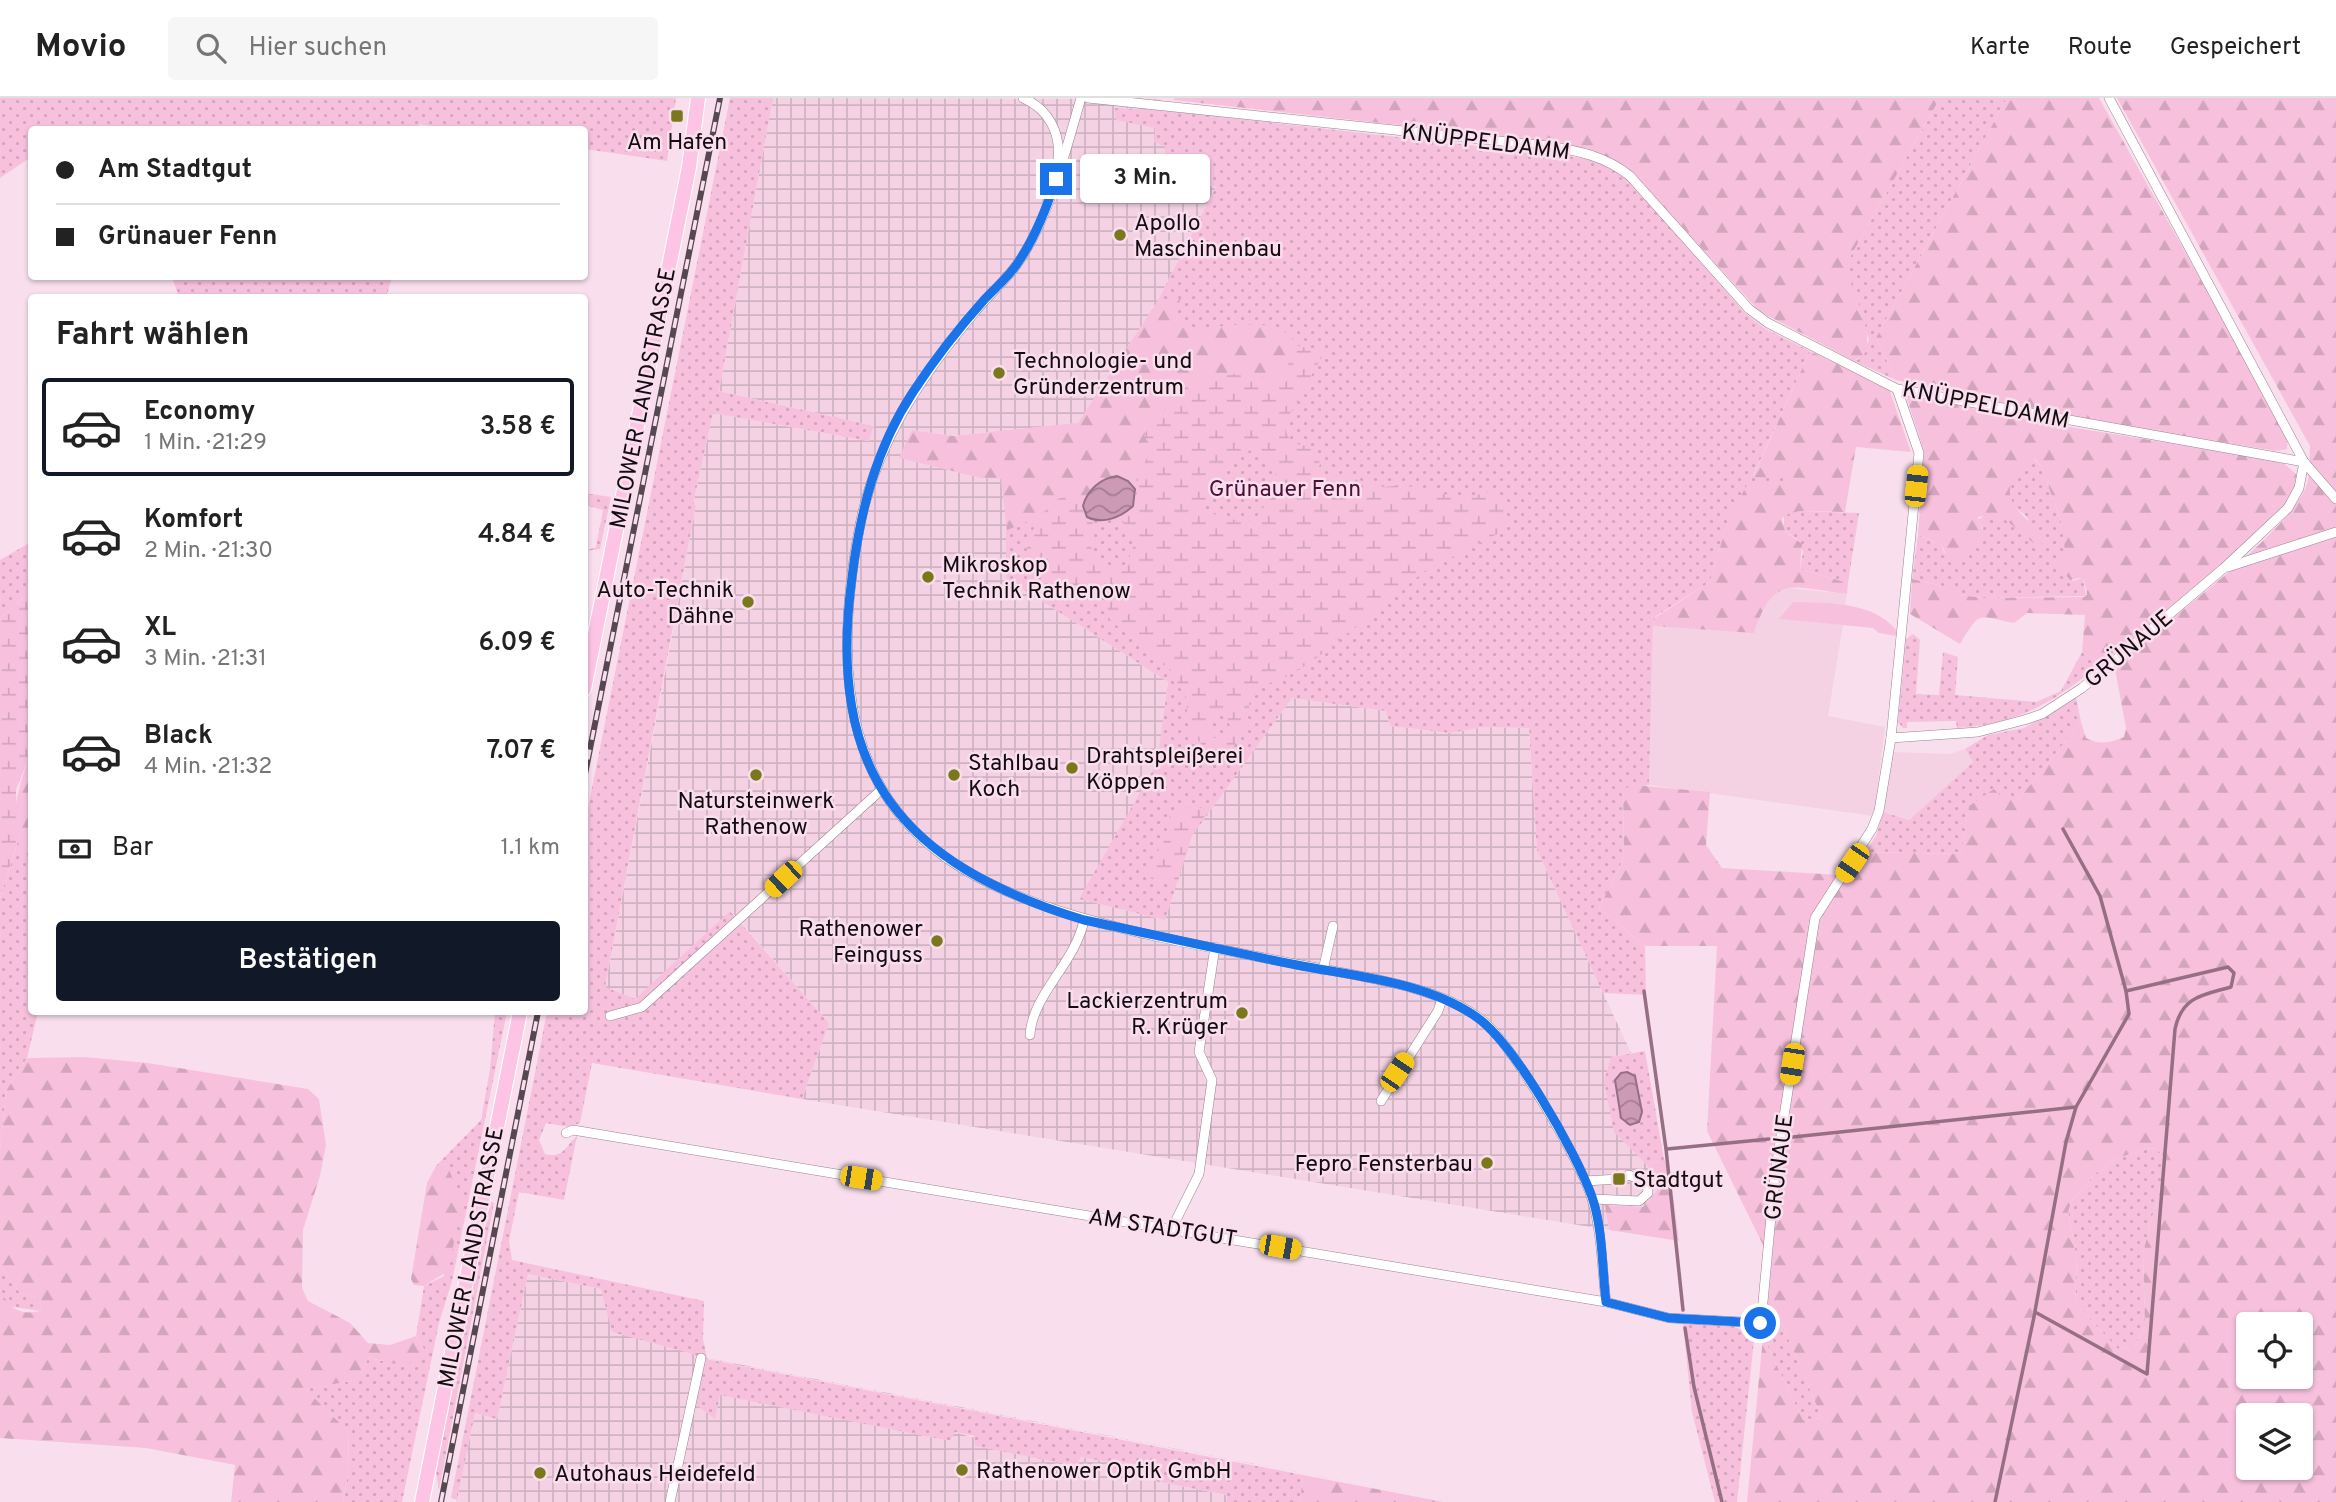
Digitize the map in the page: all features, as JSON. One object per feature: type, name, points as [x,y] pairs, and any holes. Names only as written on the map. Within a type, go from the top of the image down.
[{"type":"main road","name":"MILOWER LANDSTRASSE","points":[[588,669],[700,101]]},
{"type":"main road","name":"MILOWER LANDSTRASSE","points":[[422,1502],[519,1015]]},
{"type":"street","points":[[1023,98],[1044,112],[1055,130],[1059,151],[1056,179]]},
{"type":"street","points":[[1081,98],[1056,179],[1036,231],[1019,262],[950,341],[913,393],[883,451],[865,502],[849,596],[847,685],[861,750],[881,790],[927,844],[959,868],[1002,891],[1084,920],[1323,970],[1442,999],[1472,1013],[1498,1037],[1557,1127],[1585,1181],[1592,1199],[1606,1302]]},
{"type":"street","name":"KNÜPPELDAMM","points":[[1087,98],[1548,146],[1592,154],[1616,164],[1630,176],[1759,316],[1897,389],[2304,462]]},
{"type":"street","points":[[2109,98],[2304,462],[2336,499]]},
{"type":"street","name":"GRÜNAUE","points":[[1760,1323],[1774,1174],[1815,918],[1872,829],[1880,811],[1891,737],[1919,453],[1897,389]]},
{"type":"street","name":"GRÜNAUE","points":[[1891,737],[1979,732],[2042,714],[2082,688],[2224,568],[2288,508],[2299,488],[2304,462]]},
{"type":"street","points":[[2224,568],[2336,532]]},
{"type":"street","points":[[610,1016],[642,1007],[881,790]]},
{"type":"street","points":[[1030,1035],[1036,1012],[1071,956],[1084,920]]},
{"type":"street","points":[[1323,970],[1334,926]]},
{"type":"street","points":[[1172,1228],[1199,1174],[1212,1080],[1199,1052],[1215,947]]},
{"type":"street","points":[[1381,1101],[1438,1011],[1442,999]]},
{"type":"street","name":"AM STADTGUT","points":[[566,1133],[573,1130],[1172,1228],[1606,1302],[1669,1318],[1760,1323]]},
{"type":"street","points":[[1585,1181],[1619,1179],[1629,1175],[1647,1183],[1648,1193],[1639,1201],[1592,1199]]},
{"type":"street","points":[[670,1502],[701,1358]]},
{"type":"shaded area","points":[[773,98],[1161,99],[1161,110],[1114,108],[1155,128],[1190,180],[1216,187],[1157,302],[1078,423],[953,436],[912,430],[981,478],[1002,479],[1006,501],[1006,578],[1168,682],[1158,763],[1080,899],[1165,920],[1191,836],[1292,698],[1386,711],[1390,726],[1450,733],[1484,727],[1529,728],[1537,850],[1631,1053],[1611,1057],[1614,1131],[1647,1165],[1657,1190],[1643,1207],[1605,1205],[1609,1230],[802,1099],[829,1023],[731,911],[635,1000],[605,987],[696,505],[693,504],[713,413],[869,441],[874,426],[719,391]]},
{"type":"shaded area","points":[[1788,588],[1847,594],[1845,605],[1793,602],[1780,619],[1843,625],[1828,716],[1885,727],[1874,816],[1649,785],[1653,626],[1754,632],[1764,602],[1778,590]]},
{"type":"shaded area","points":[[1965,749],[1973,762],[1909,820],[1883,812],[1892,752],[1950,754]]},
{"type":"shaded area","points":[[528,1274],[601,1289],[707,1358],[1452,1502],[707,1359],[715,1418],[720,1394],[950,1441],[954,1432],[1077,1466],[1081,1457],[1108,1462],[1113,1473],[1227,1495],[1226,1502],[456,1502],[475,1413],[497,1419]]},
{"type":"green space","points":[[0,98],[676,98],[667,161],[588,149],[588,126],[28,126],[28,159],[0,178]]},
{"type":"green space","points":[[730,98],[773,98],[719,391],[874,426],[869,441],[713,413],[693,504],[696,505],[605,987],[635,999],[730,911],[829,1023],[802,1099],[592,1063],[580,1123],[569,1127],[546,1123],[539,1140],[545,1154],[556,1155],[577,1136],[564,1200],[519,1192],[509,1241],[512,1260],[704,1301],[703,1339],[707,1358],[612,1332],[601,1289],[528,1274],[497,1419],[475,1413],[457,1500],[451,1498],[546,1015],[588,1015],[588,808]]},
{"type":"green space","points":[[1940,98],[2007,98],[1876,338],[1896,380],[1854,361],[1859,359],[1869,340],[1848,277],[1849,259]]},
{"type":"green space","points":[[1940,98],[1849,259],[1852,283],[1867,333],[1864,355],[1854,361],[1759,311],[1634,174],[1595,152],[1550,142],[1173,100]]},
{"type":"green space","points":[[2007,98],[2099,98],[2288,436],[2287,449],[2276,451],[2056,415],[1896,380],[1876,338]]},
{"type":"green space","points":[[2117,98],[2336,98],[2336,1502],[1747,1502],[1763,1337],[1803,1420],[1822,1418],[1769,1293],[1779,1178],[1818,918],[1865,852],[1961,854],[1969,806],[1994,789],[2005,800],[2018,800],[2081,722],[2086,738],[2096,742],[2114,741],[2124,737],[2126,728],[2114,664],[2250,553],[2296,504],[2307,484],[2310,446]],"holes":[[[2150,1148],[2161,1153],[2166,1163],[2143,1253],[2145,1326],[2135,1346],[2118,1349],[2075,1303],[2077,1259],[2068,1212],[2071,1202],[2096,1173],[2117,1158]]]},
{"type":"green space","name":"Grünauer Fenn","points":[[1114,108],[1161,110],[1592,159],[1613,168],[1628,180],[1746,314],[1766,329],[1810,351],[1753,476],[1784,478],[1783,483],[1728,520],[1710,582],[1656,616],[1653,626],[1649,785],[1623,789],[1624,858],[1599,908],[1645,946],[1646,995],[1603,993],[1537,850],[1529,728],[1484,727],[1450,733],[1390,726],[1386,711],[1292,698],[1192,836],[1165,920],[1079,899],[1157,763],[1168,682],[1006,578],[1006,501],[992,432],[1078,423],[1157,302],[1216,187],[1190,180],[1165,163],[1165,147],[1154,142],[1155,128],[1116,120]]},
{"type":"green space","points":[[173,280],[391,280],[387,294],[178,294]]},
{"type":"green space","points":[[1181,298],[1175,312],[1191,328],[1264,325],[1278,328],[1289,335],[1295,345],[1285,376],[1276,380],[1266,378],[1173,396],[1164,411],[1152,421],[1151,454],[1133,486],[1129,481],[1108,478],[1088,493],[1083,506],[1072,498],[1047,506],[1039,517],[1007,530],[1001,479],[981,478],[899,458],[912,430],[953,436],[1078,423],[1157,302]]},
{"type":"green space","points":[[1295,345],[1324,353],[1284,425],[1292,442],[1315,450],[1320,464],[1317,474],[1344,476],[1384,487],[1404,485],[1462,498],[1490,492],[1501,500],[1506,516],[1501,532],[1425,571],[1313,661],[1284,678],[1259,687],[1250,699],[1247,724],[1224,763],[1214,759],[1192,733],[1188,724],[1186,697],[1171,671],[1110,620],[1105,594],[1077,597],[1030,570],[1027,558],[1028,543],[1034,528],[1053,503],[1064,497],[1074,497],[1087,517],[1093,520],[1091,547],[1095,559],[1107,566],[1127,565],[1134,544],[1122,520],[1136,506],[1138,476],[1152,448],[1144,436],[1152,421],[1164,411],[1183,385],[1205,377],[1250,374],[1276,380],[1284,376]],"holes":[[[1252,450],[1275,470],[1275,491],[1255,519],[1242,522],[1203,511],[1202,506],[1232,456]],[[1225,710],[1231,730],[1221,738],[1214,738],[1207,722],[1217,711]]]},
{"type":"green space","points":[[1810,351],[1889,389],[1911,452],[1856,447],[1845,512],[1800,511],[1785,515],[1782,519],[1785,531],[1802,544],[1800,569],[1848,583],[1847,594],[1799,588],[1778,592],[1769,600],[1754,633],[1653,626],[1656,617],[1710,582],[1728,520],[1748,483],[1783,483],[1783,478],[1753,477]]},
{"type":"green space","points":[[1906,396],[2051,424],[2281,461],[2296,474],[2296,483],[2285,505],[2240,550],[2101,664],[2082,652],[2085,615],[2027,613],[2014,623],[1980,618],[1960,644],[1910,614],[1912,579],[1943,586],[1960,595],[1983,598],[2084,597],[2087,595],[2084,580],[2070,580],[2056,563],[2057,560],[2066,558],[2061,521],[2041,466],[2035,459],[2025,464],[2016,474],[2010,486],[2010,494],[2017,509],[2044,535],[2045,540],[2038,547],[2006,520],[1995,520],[1989,515],[1978,517],[1983,532],[1965,556],[1947,557],[1942,545],[1918,535],[1924,451]]},
{"type":"green space","points":[[2034,459],[2041,466],[2061,521],[2072,581],[2083,578],[2086,596],[1983,598],[1959,595],[1943,586],[1912,579],[1918,535],[1942,545],[1944,553],[1983,529],[1978,520],[1986,514],[2006,520],[2039,547],[2027,518],[2016,508],[2010,497],[2013,477],[2022,466]]},
{"type":"green space","points":[[588,494],[611,497],[600,549],[588,551],[596,547],[603,510],[588,506]]},
{"type":"green space","points":[[1800,511],[1859,513],[1848,583],[1800,569],[1803,552],[1799,541],[1784,530],[1784,515]]},
{"type":"green space","points":[[28,544],[28,593],[0,619],[0,560]]},
{"type":"green space","points":[[28,593],[28,760],[16,790],[18,841],[0,898],[0,619]]},
{"type":"green space","points":[[1793,602],[1834,604],[1862,609],[1886,621],[1896,630],[1896,636],[1879,633],[1873,628],[1779,619]]},
{"type":"green space","points":[[1913,634],[1920,640],[1916,694],[1939,695],[1943,652],[1958,657],[1955,695],[2036,702],[2061,691],[2082,652],[2101,664],[2051,700],[2018,716],[1979,726],[1957,728],[1956,721],[1907,722],[1907,728],[1903,728],[1898,722],[1906,639]]},
{"type":"green space","points":[[2076,697],[2081,722],[2018,800],[1969,806],[1961,854],[1865,852],[1876,836],[1883,812],[1909,820],[1973,762],[1965,749],[1988,735],[2024,728]]},
{"type":"green space","points":[[28,760],[28,855],[17,837],[15,823],[22,777]]},
{"type":"green space","points":[[1634,785],[1710,792],[1706,845],[1722,868],[1839,875],[1812,916],[1765,1249],[1707,1131],[1717,946],[1645,946],[1599,908],[1624,858],[1623,789]]},
{"type":"green space","points":[[1177,807],[1210,808],[1191,836],[1178,882],[1158,884],[1147,875],[1148,870],[1165,839],[1170,817]]},
{"type":"green space","points":[[18,841],[28,854],[28,1015],[37,1015],[27,1058],[6,1091],[0,1151],[0,898]]},
{"type":"green space","points":[[495,1015],[506,1015],[452,1281],[439,1323],[402,1502],[343,1502],[349,1468],[348,1431],[305,1389],[352,1381],[359,1376],[369,1357],[380,1361],[424,1349],[416,1336],[424,1286],[444,1276],[447,1164],[436,1166],[481,1120],[490,1069]]},
{"type":"green space","points":[[1645,1051],[1664,1159],[1647,1165],[1614,1132],[1604,1081],[1611,1057]]},
{"type":"green space","points":[[84,1057],[148,1063],[308,1089],[319,1099],[326,1145],[320,1176],[303,1230],[302,1288],[308,1301],[350,1323],[368,1343],[390,1345],[416,1336],[424,1349],[415,1361],[408,1363],[383,1362],[369,1357],[359,1376],[352,1381],[305,1389],[348,1431],[349,1468],[343,1502],[231,1502],[235,1465],[146,1448],[0,1438],[0,1290],[7,1301],[20,1311],[40,1311],[42,1305],[37,1298],[20,1293],[0,1266],[0,1151],[6,1091],[27,1058]]},
{"type":"green space","points":[[2150,1148],[2161,1153],[2166,1163],[2143,1253],[2145,1326],[2135,1346],[2118,1349],[2075,1303],[2077,1259],[2068,1212],[2071,1202],[2096,1173],[2117,1158]]},
{"type":"green space","points":[[1664,1159],[1670,1171],[1679,1241],[1609,1230],[1605,1205],[1643,1207],[1657,1190],[1647,1165]]},
{"type":"green space","points":[[447,1164],[462,1204],[448,1271],[424,1286],[414,1285],[411,1279],[427,1183],[436,1166]]},
{"type":"green space","points":[[488,1201],[494,1203],[439,1490],[436,1472]]},
{"type":"green space","points":[[0,1266],[20,1293],[37,1298],[42,1305],[40,1311],[8,1306],[0,1290]]},
{"type":"green space","points":[[1769,1293],[1822,1418],[1803,1420],[1763,1337]]},
{"type":"green space","points":[[1683,1324],[1732,1326],[1749,1334],[1754,1340],[1737,1502],[1715,1502],[1692,1412]]},
{"type":"green space","points":[[706,1359],[1303,1475],[1300,1502],[1226,1502],[1227,1495],[1113,1473],[1108,1462],[1081,1457],[1076,1466],[975,1446],[974,1436],[955,1432],[950,1441],[720,1395],[715,1419],[695,1404]]},
{"type":"green space","points":[[1303,1475],[1444,1502],[1300,1502]]},
{"type":"water","points":[[1117,476],[1128,481],[1135,489],[1133,506],[1112,519],[1087,517],[1083,506],[1091,490],[1100,482]]},
{"type":"water","points":[[1627,1072],[1635,1076],[1642,1112],[1639,1122],[1630,1125],[1621,1118],[1615,1080],[1621,1073]]},
{"type":"waterway","points":[[1793,1137],[2076,1107],[2129,1014],[2126,991],[2100,896],[2063,829]]},
{"type":"waterway","points":[[1995,1502],[2035,1312],[2147,1374],[2175,1029],[2178,1018],[2188,1003],[2203,995],[2231,987],[2234,973],[2228,967],[2126,991]]},
{"type":"waterway","points":[[1644,991],[1666,1149],[1683,1310]]},
{"type":"waterway","points":[[2035,1311],[2066,1142],[2076,1107]]},
{"type":"waterway","points":[[1667,1149],[1769,1139]]},
{"type":"waterway","points":[[1685,1328],[1694,1387],[1722,1502]]},
{"type":"railway","points":[[588,759],[720,98]]},
{"type":"railway","points":[[441,1502],[537,1015]]},
{"type":"place","name":"Am Hafen","points":[[677,116]]},
{"type":"place","name":"Apollo Maschinenbau","points":[[1120,235]]},
{"type":"place","name":"Technologie- und Gründerzentrum","points":[[999,373]]},
{"type":"place","name":"Mikroskop Technik Rathenow","points":[[928,577]]},
{"type":"place","name":"Auto-Technik Dähne","points":[[748,602]]},
{"type":"place","name":"Drahtspleißerei Köppen","points":[[1072,768]]},
{"type":"place","name":"Natursteinwerk Rathenow","points":[[756,775]]},
{"type":"place","name":"Stahlbau Koch","points":[[954,775]]},
{"type":"place","name":"Rathenower Feinguss","points":[[937,941]]},
{"type":"place","name":"Lackierzentrum R. Krüger","points":[[1242,1013]]},
{"type":"place","name":"Fepro Fensterbau","points":[[1487,1163]]},
{"type":"place","name":"Stadtgut","points":[[1619,1179]]},
{"type":"place","name":"Rathenower Optik GmbH","points":[[962,1470]]},
{"type":"place","name":"Autohaus Heidefeld","points":[[540,1473]]},
{"type":"route","points":[[1056,179],[1036,231],[1019,262],[950,341],[902,411],[877,464],[865,502],[849,596],[847,685],[861,750],[881,790],[927,844],[959,868],[1033,904],[1084,920],[1418,991],[1472,1013],[1486,1024],[1512,1056],[1557,1127],[1585,1181],[1596,1218],[1606,1302],[1669,1318],[1760,1323]]}]
